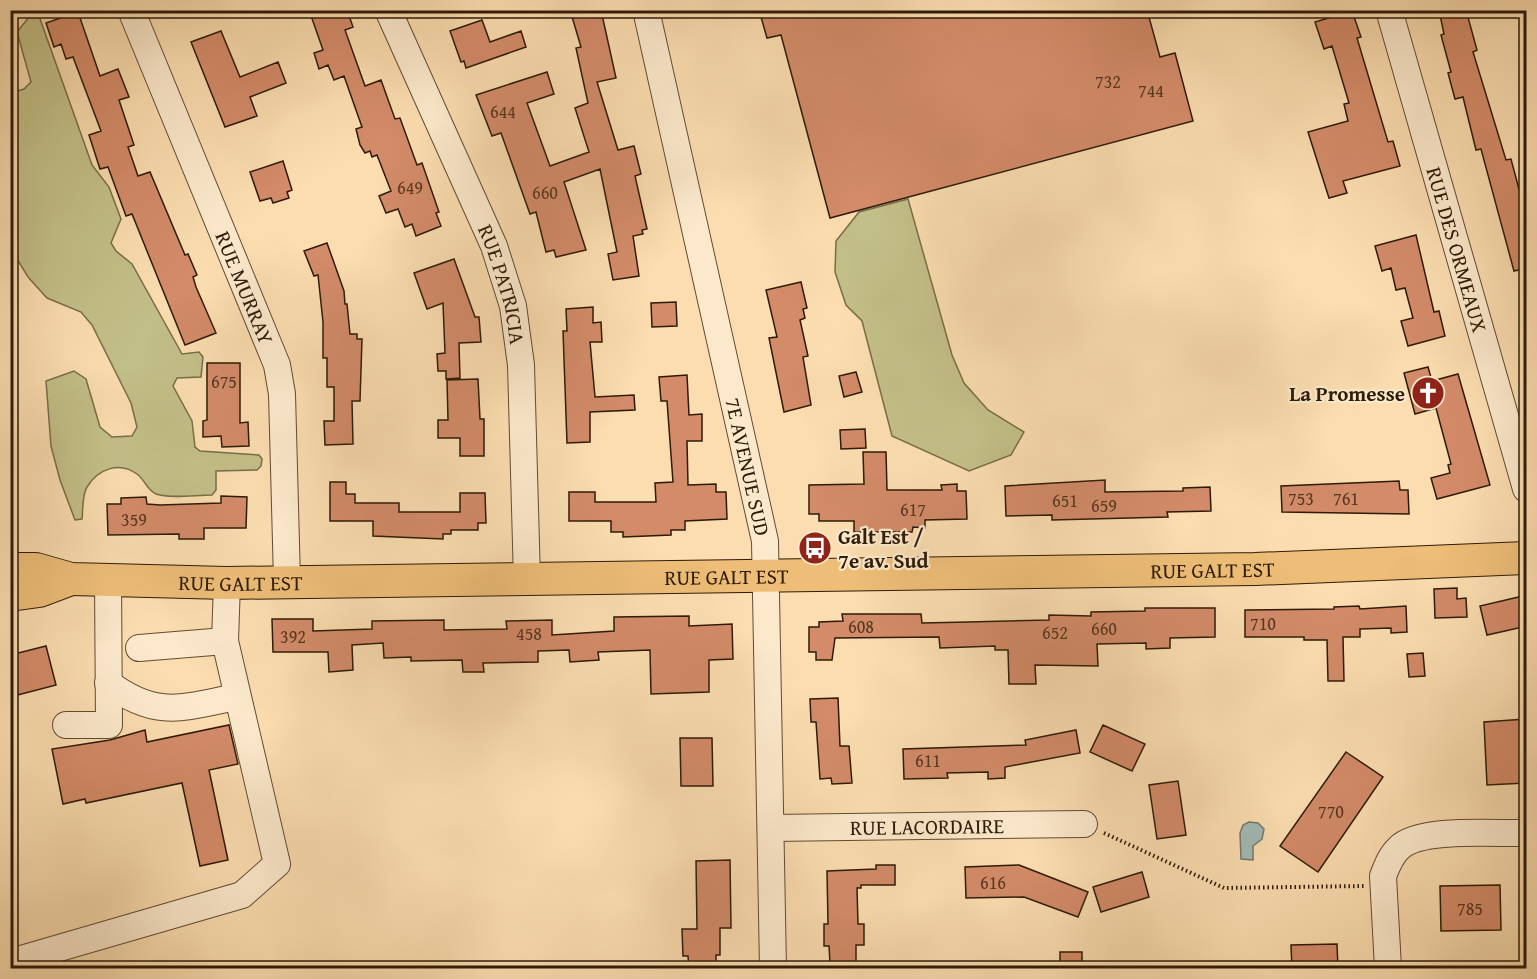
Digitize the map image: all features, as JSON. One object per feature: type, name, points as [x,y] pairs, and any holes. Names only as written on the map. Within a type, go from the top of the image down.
[{"type":"main road","name":"RUE GALT EST","points":[[10,569],[36,569],[71,579],[227,583],[287,566],[527,580],[1255,569],[1527,558]]},
{"type":"main road","name":"RUE GALT EST","points":[[10,595],[39,591],[71,579]]},
{"type":"street","name":"RUE MURRAY","points":[[131,10],[277,365],[282,394],[287,566]]},
{"type":"street","name":"RUE PATRICIA","points":[[388,10],[494,246],[513,306],[521,365],[527,580]]},
{"type":"street","name":"7E AVENUE SUD","points":[[646,10],[761,521],[766,575],[774,969]]},
{"type":"street","name":"RUE DES ORMEAUX","points":[[1389,10],[1527,489]]},
{"type":"street","points":[[66,725],[109,725],[108,580]]},
{"type":"street","points":[[15,969],[11,962],[242,895],[277,864],[225,641],[227,583]]},
{"type":"street","points":[[139,648],[225,641]]},
{"type":"street","points":[[108,683],[126,697],[148,706],[178,709],[237,697]]},
{"type":"street","name":"RUE LACORDAIRE","points":[[771,828],[1084,824]]},
{"type":"street","points":[[1388,969],[1383,886],[1388,863],[1398,848],[1408,841],[1426,836],[1527,833]]},
{"type":"path","points":[[1084,824],[1224,888],[1383,886]]},
{"type":"shaded area","points":[[33,12],[39,16],[92,165],[109,187],[121,219],[111,243],[116,251],[132,264],[182,354],[199,352],[203,357],[201,377],[177,378],[173,386],[192,421],[195,447],[200,451],[259,455],[262,459],[261,466],[257,470],[216,471],[216,490],[212,495],[176,497],[156,494],[150,490],[140,476],[130,470],[109,469],[97,476],[85,490],[82,519],[75,520],[60,480],[51,446],[46,381],[74,371],[86,379],[100,427],[112,437],[132,436],[137,427],[131,403],[92,325],[81,312],[47,298],[28,277],[11,249],[11,93],[24,89],[31,82],[17,32]]},
{"type":"shaded area","points":[[908,199],[952,355],[964,383],[988,410],[1024,432],[1011,455],[969,471],[892,436],[862,321],[846,305],[835,272],[836,241],[859,212]]},
{"type":"water","points":[[1249,822],[1258,823],[1264,829],[1262,839],[1253,846],[1253,860],[1241,859],[1240,833],[1243,825]]},
{"type":"building","points":[[309,10],[347,10],[353,27],[345,30],[365,86],[381,80],[395,119],[400,118],[417,165],[422,163],[439,212],[436,213],[441,226],[416,236],[412,224],[405,227],[398,209],[386,213],[379,196],[391,191],[377,155],[372,157],[370,151],[365,153],[360,145],[356,129],[362,127],[344,76],[334,80],[328,65],[319,69],[314,53],[323,50]]},
{"type":"building","points":[[570,10],[601,10],[616,78],[597,82],[618,150],[634,146],[641,174],[635,176],[647,229],[642,230],[643,234],[633,236],[639,276],[613,280],[608,254],[617,252],[600,169],[564,182],[586,250],[556,257],[554,250],[546,252],[536,212],[530,214],[501,133],[492,136],[476,95],[547,72],[554,94],[527,103],[550,166],[589,152],[575,108],[588,103],[576,48],[581,47]]},
{"type":"building","points":[[759,10],[1147,10],[1160,57],[1175,53],[1193,121],[830,218],[781,35],[767,38]]},
{"type":"building","points":[[1439,10],[1466,10],[1477,50],[1473,52],[1506,160],[1511,159],[1520,193],[1527,191],[1527,268],[1514,271],[1481,149],[1476,150],[1463,97],[1455,99],[1448,73],[1451,72],[1441,35],[1444,34]]},
{"type":"building","points":[[1352,11],[1361,37],[1357,38],[1388,142],[1393,141],[1400,166],[1343,181],[1347,193],[1329,198],[1308,132],[1348,121],[1344,104],[1349,103],[1332,46],[1324,49],[1315,22]]},
{"type":"building","points":[[78,12],[100,76],[118,69],[129,97],[119,100],[134,145],[128,147],[138,176],[150,172],[185,255],[188,254],[197,275],[193,277],[196,287],[216,333],[185,345],[132,214],[126,216],[108,167],[100,169],[89,135],[101,131],[73,57],[66,59],[61,44],[54,47],[46,23]]},
{"type":"building","points":[[482,20],[490,42],[521,31],[526,47],[466,68],[464,61],[461,62],[450,31]]},
{"type":"building","points":[[221,31],[240,77],[278,62],[286,83],[250,97],[257,116],[225,127],[191,42]]},
{"type":"building","points":[[283,161],[292,190],[287,192],[289,198],[273,203],[271,198],[260,201],[250,172]]},
{"type":"building","points":[[1416,235],[1434,312],[1439,311],[1445,336],[1408,346],[1401,321],[1413,318],[1405,288],[1396,290],[1391,268],[1382,271],[1375,246]]},
{"type":"building","points":[[327,243],[344,291],[350,334],[357,334],[357,339],[362,339],[360,401],[352,401],[353,444],[325,445],[324,421],[334,421],[334,387],[327,387],[327,358],[323,358],[323,322],[318,275],[314,276],[304,251]]},
{"type":"building","points":[[454,259],[475,317],[479,317],[481,342],[459,343],[460,378],[446,379],[446,371],[438,371],[437,354],[445,353],[443,303],[427,309],[414,273]]},
{"type":"building","points":[[801,282],[807,308],[803,309],[805,318],[800,320],[808,356],[803,357],[811,405],[784,412],[769,338],[777,337],[766,290]]},
{"type":"building","points":[[676,302],[677,326],[652,327],[651,303]]},
{"type":"building","points":[[593,307],[593,323],[601,322],[602,342],[590,342],[595,397],[634,395],[635,410],[590,412],[590,442],[567,443],[563,331],[567,331],[566,309]]},
{"type":"building","points":[[207,363],[240,363],[240,423],[248,422],[249,446],[222,447],[221,436],[203,437],[203,421],[207,420]]},
{"type":"building","points":[[1428,367],[1432,381],[1458,374],[1490,485],[1437,499],[1431,478],[1450,473],[1448,465],[1451,464],[1436,408],[1415,414],[1404,373]]},
{"type":"building","points":[[856,372],[862,392],[844,397],[839,376]]},
{"type":"building","points":[[687,375],[689,415],[702,414],[702,441],[687,441],[688,485],[716,484],[716,492],[726,492],[727,519],[685,521],[685,530],[671,530],[671,535],[623,537],[623,532],[611,532],[611,521],[569,521],[569,492],[595,492],[595,502],[656,502],[655,483],[673,482],[667,401],[661,401],[659,377]]},
{"type":"building","points":[[478,379],[480,419],[484,419],[484,456],[460,456],[460,438],[438,438],[438,420],[448,420],[447,380]]},
{"type":"building","points":[[865,429],[866,448],[841,449],[840,430]]},
{"type":"building","points":[[863,452],[886,452],[887,490],[942,490],[941,485],[957,484],[957,491],[966,491],[967,519],[925,520],[925,528],[913,527],[912,532],[854,532],[854,521],[819,521],[819,514],[809,514],[809,485],[864,484]]},
{"type":"building","points":[[1105,480],[1105,492],[1183,491],[1183,488],[1210,487],[1211,511],[1167,512],[1168,517],[1052,520],[1052,515],[1006,516],[1005,486]]},
{"type":"building","points":[[1399,481],[1400,490],[1408,490],[1409,514],[1282,512],[1281,486]]},
{"type":"building","points":[[330,482],[346,482],[346,494],[355,494],[355,503],[399,503],[399,512],[460,512],[460,493],[485,493],[486,523],[478,523],[478,530],[451,530],[451,534],[443,534],[443,539],[373,536],[373,521],[330,521]]},
{"type":"building","points":[[221,496],[247,497],[246,528],[204,528],[204,539],[179,539],[179,534],[108,535],[107,504],[121,504],[121,498],[146,497],[147,504],[160,505],[221,503]]},
{"type":"building","points":[[1457,588],[1457,599],[1466,598],[1467,617],[1435,618],[1434,589]]},
{"type":"building","points":[[1523,596],[1527,626],[1487,635],[1480,606]]},
{"type":"building","points":[[1359,606],[1360,609],[1406,606],[1407,632],[1391,633],[1391,628],[1360,629],[1360,637],[1343,637],[1344,681],[1328,681],[1327,640],[1304,640],[1304,637],[1245,637],[1245,610],[1334,609],[1334,607]]},
{"type":"building","points":[[1145,608],[1215,608],[1215,637],[1170,638],[1170,648],[1146,649],[1146,643],[1097,644],[1098,666],[1035,665],[1036,684],[1009,684],[1008,650],[995,650],[995,646],[940,648],[939,637],[835,638],[832,660],[816,660],[816,652],[809,652],[809,627],[819,627],[819,622],[843,621],[842,614],[921,614],[922,623],[1049,620],[1049,615],[1091,616],[1091,612],[1145,611]]},
{"type":"building","points":[[689,616],[689,626],[732,624],[733,659],[709,660],[709,692],[651,694],[650,650],[598,652],[599,660],[570,662],[569,650],[538,651],[538,662],[483,663],[484,672],[463,672],[462,660],[411,661],[411,657],[384,658],[383,643],[352,645],[353,670],[329,672],[328,652],[273,652],[272,619],[313,619],[313,631],[372,629],[372,621],[444,620],[444,630],[507,629],[506,621],[552,620],[552,635],[614,631],[614,617]]},
{"type":"building","points":[[46,646],[56,685],[10,697],[10,655]]},
{"type":"building","points":[[1423,653],[1425,676],[1409,677],[1407,654]]},
{"type":"building","points":[[838,698],[840,746],[849,746],[852,783],[832,784],[831,778],[820,779],[816,722],[811,722],[810,699]]},
{"type":"building","points":[[1527,719],[1527,783],[1487,785],[1484,722]]},
{"type":"building","points":[[229,725],[238,764],[209,770],[228,860],[200,866],[182,783],[86,803],[85,799],[63,804],[52,749],[110,740],[145,730],[147,742]]},
{"type":"building","points":[[1103,725],[1145,744],[1132,771],[1090,752]]},
{"type":"building","points":[[1076,730],[1080,753],[1005,767],[1005,778],[988,779],[988,772],[947,773],[948,778],[904,779],[903,749],[1026,745],[1025,740]]},
{"type":"building","points":[[680,738],[712,738],[713,786],[681,786]]},
{"type":"building","points":[[1346,752],[1383,777],[1318,872],[1280,846]]},
{"type":"building","points":[[1178,781],[1186,835],[1157,839],[1149,785]]},
{"type":"building","points":[[730,860],[731,928],[720,928],[720,955],[716,955],[716,969],[689,969],[688,956],[683,956],[682,929],[697,929],[696,861]]},
{"type":"building","points":[[876,865],[895,865],[895,885],[861,885],[861,888],[857,888],[858,924],[864,924],[864,945],[856,945],[856,962],[830,963],[829,946],[824,946],[824,924],[828,924],[827,871],[876,869]]},
{"type":"building","points":[[1019,865],[1088,892],[1078,917],[1024,897],[966,898],[965,867]]},
{"type":"building","points":[[1142,872],[1149,897],[1101,912],[1093,887]]},
{"type":"building","points":[[1500,885],[1501,930],[1441,931],[1440,886]]},
{"type":"building","points":[[1337,944],[1338,969],[1292,969],[1291,945]]},
{"type":"building","points":[[1060,952],[1082,952],[1082,969],[1060,969]]},
{"type":"place","name":"La Promesse","points":[[1428,393]]},
{"type":"place","name":"Galt Est / 7e av. Sud","points":[[815,548]]}]
